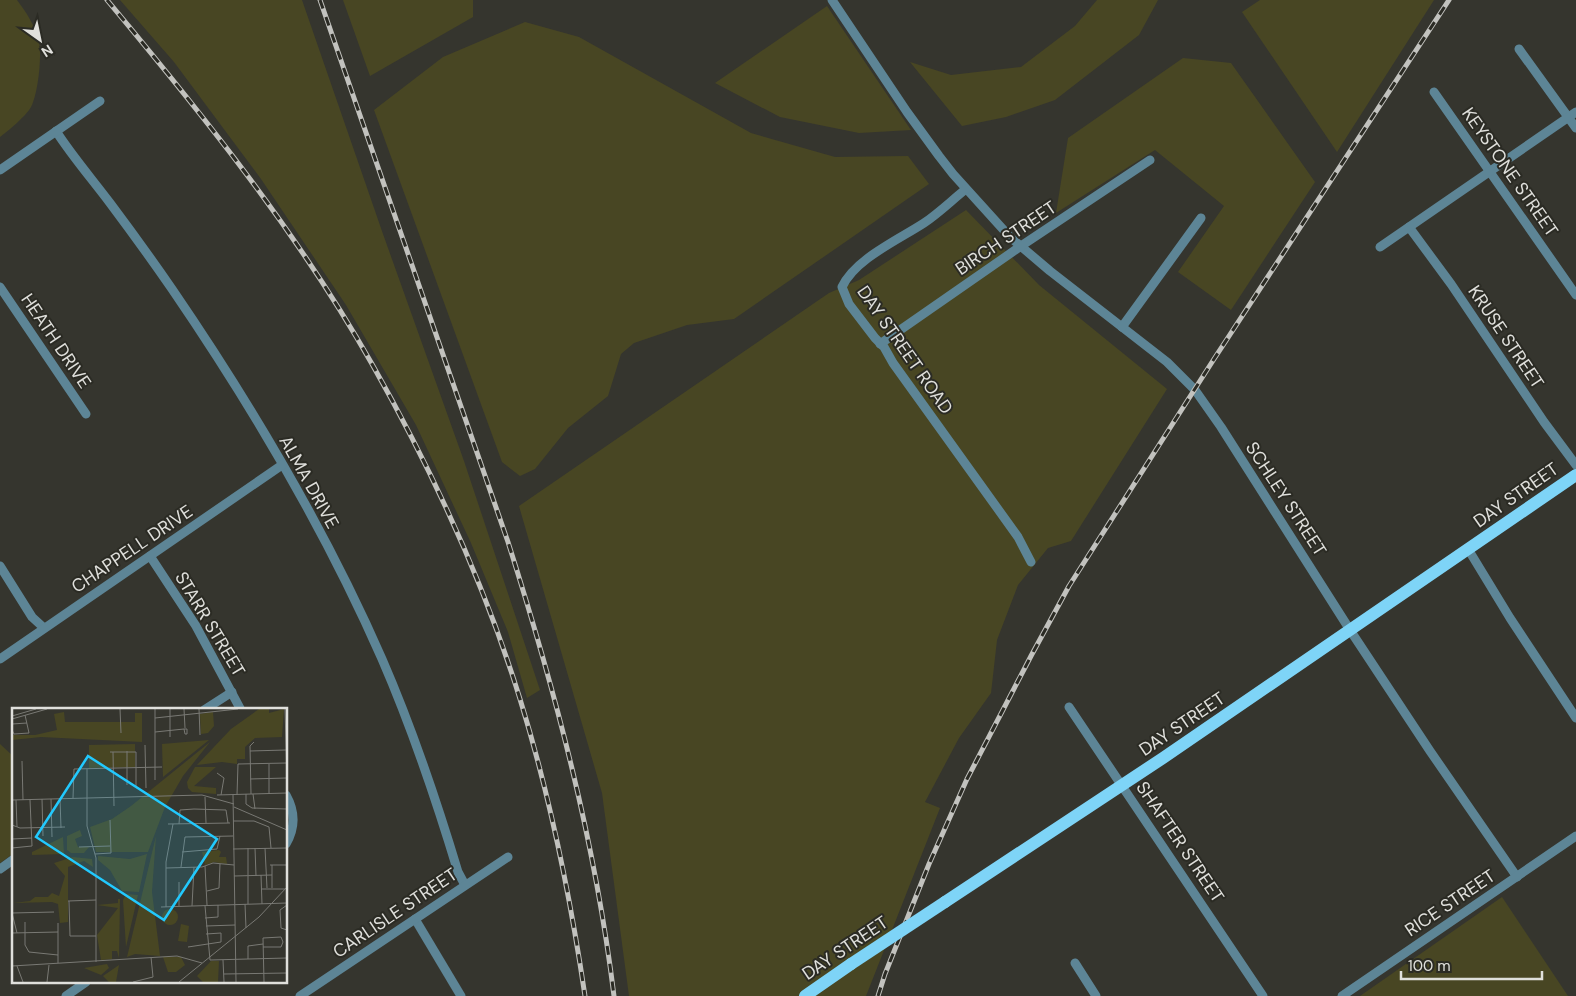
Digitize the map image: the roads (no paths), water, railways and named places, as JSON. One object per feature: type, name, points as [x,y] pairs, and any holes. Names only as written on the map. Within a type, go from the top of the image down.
[{"type":"main road","name":"DAY STREET","points":[[805,996],[1122,786],[1576,475]]},
{"type":"street","points":[[832,0],[907,112],[967,190]]},
{"type":"street","points":[[1519,49],[1572,114],[1576,128]]},
{"type":"street","name":"KEYSTONE STREET","points":[[1434,92],[1576,295]]},
{"type":"street","points":[[0,170],[100,101]]},
{"type":"street","points":[[1380,248],[1572,114]]},
{"type":"street","name":"ALMA DRIVE","points":[[56,131],[171,287],[240,393],[333,559],[381,659],[421,758],[458,872],[465,885]]},
{"type":"street","name":"BIRCH STREET","points":[[880,344],[1021,246],[1150,160]]},
{"type":"street","name":"SCHLEY STREET","points":[[967,190],[1021,246],[1050,271],[1167,362],[1195,390],[1221,427],[1350,630],[1430,751],[1517,877]]},
{"type":"street","name":"DAY STREET ROAD","points":[[967,190],[926,222],[857,266],[846,278],[842,287],[849,304],[880,344],[1018,537],[1031,562]]},
{"type":"street","points":[[1122,327],[1201,218]]},
{"type":"street","name":"KRUSE STREET","points":[[1409,227],[1451,284],[1544,422],[1576,465]]},
{"type":"street","name":"HEATH DRIVE","points":[[0,287],[86,414]]},
{"type":"street","name":"CHAPPELL DRIVE","points":[[0,659],[282,465]]},
{"type":"street","points":[[1468,549],[1510,618],[1576,718]]},
{"type":"street","name":"STARR STREET","points":[[150,556],[196,626],[240,708]]},
{"type":"street","points":[[0,566],[32,617],[44,628]]},
{"type":"street","points":[[207,708],[232,692]]},
{"type":"street","name":"SHAFTER STREET","points":[[1069,707],[1263,996]]},
{"type":"street","points":[[288,799],[294,816],[288,839]]},
{"type":"street","name":"RICE STREET","points":[[1342,996],[1576,836]]},
{"type":"street","name":"CARLISLE STREET","points":[[300,996],[508,857]]},
{"type":"street","points":[[0,869],[12,860]]},
{"type":"street","points":[[415,919],[461,996]]},
{"type":"street","points":[[1075,963],[1096,996]]},
{"type":"street","points":[[66,996],[83,984]]},
{"type":"railway","points":[[107,0],[214,131],[313,268],[372,364],[436,486],[490,612],[506,655],[531,735],[558,846],[585,996]]},
{"type":"railway","points":[[320,0],[508,542],[542,654],[585,823],[606,938],[614,996]]},
{"type":"railway","points":[[878,996],[929,864],[967,779],[1069,586],[1214,359],[1449,0]]}]
